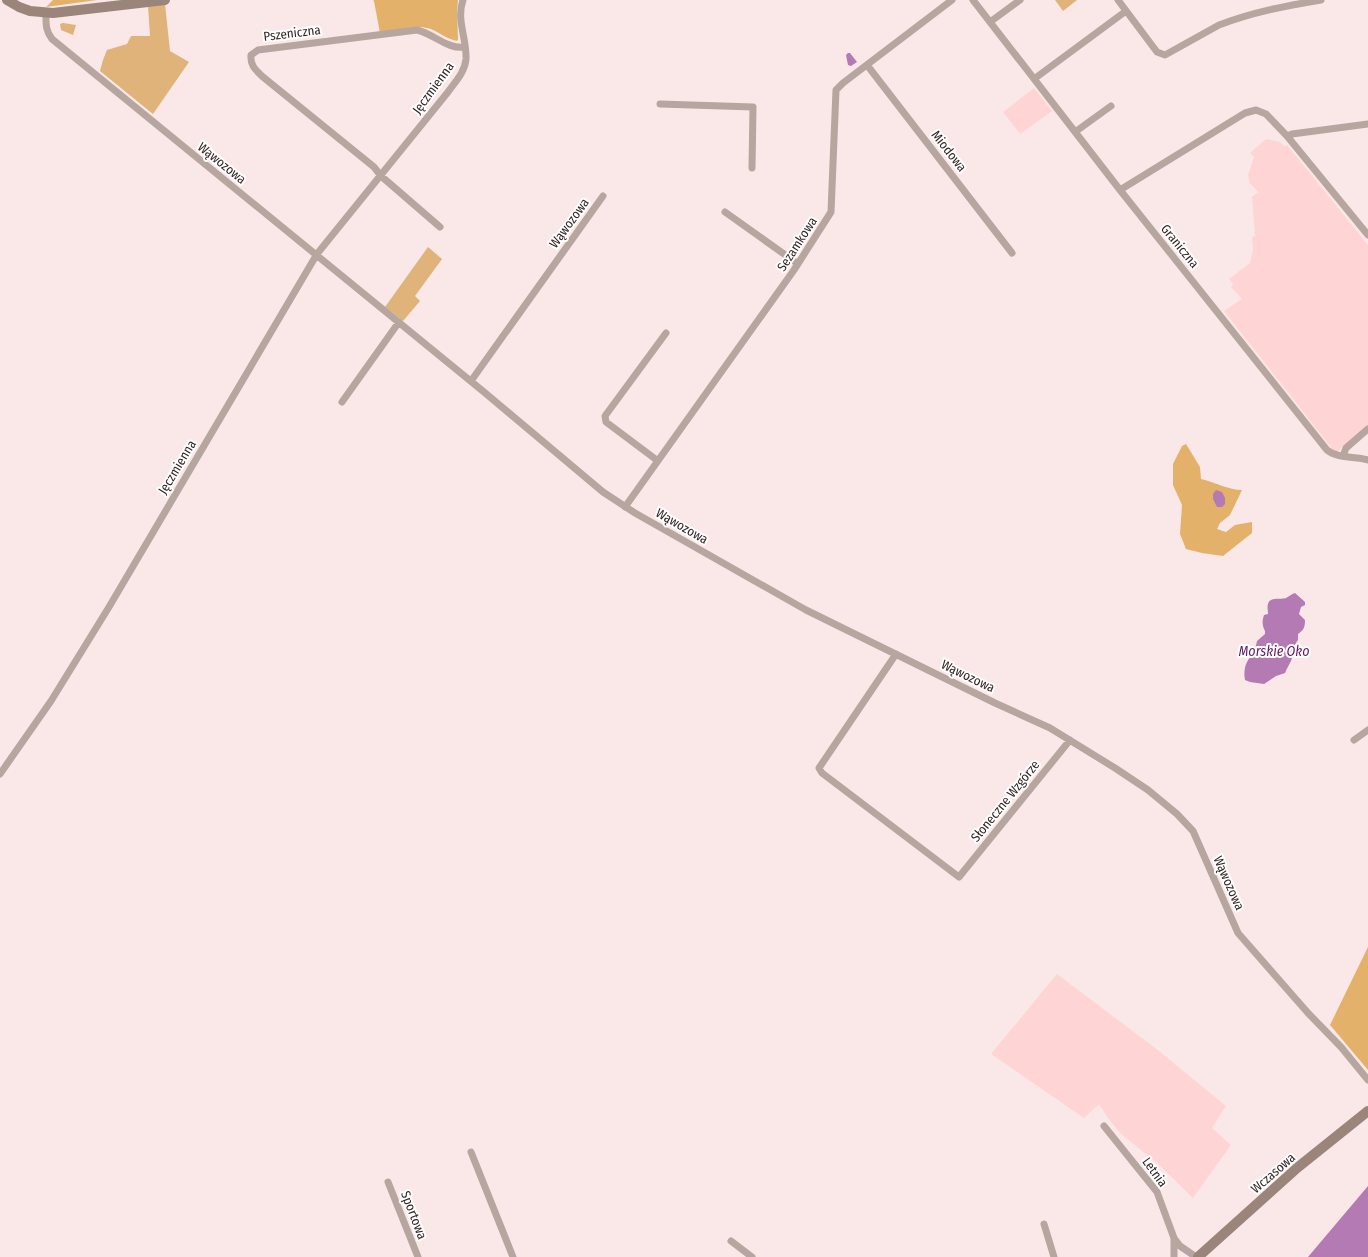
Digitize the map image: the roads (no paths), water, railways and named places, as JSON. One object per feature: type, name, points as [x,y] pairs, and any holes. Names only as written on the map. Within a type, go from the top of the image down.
[{"type":"street","points":[[7,0],[30,11],[46,12],[165,0]]},
{"type":"street","name":"Jęczmienna","points":[[0,774],[51,701],[109,607],[317,254],[381,176],[463,70],[466,60],[460,16],[463,0]]},
{"type":"street","name":"Sezamkowa","points":[[625,507],[798,264],[831,212],[836,90],[843,83],[952,0]]},
{"type":"street","name":"Graniczna","points":[[973,0],[1120,190],[1327,450],[1337,456],[1355,457],[1368,460]]},
{"type":"street","points":[[990,22],[1020,0]]},
{"type":"street","points":[[1118,0],[1157,52],[1161,55],[1165,55],[1228,21],[1263,10],[1320,0]]},
{"type":"street","points":[[1034,79],[1126,11]]},
{"type":"street","name":"Wąwozowa","points":[[46,12],[47,33],[52,39],[317,254],[575,467],[603,492],[625,507],[806,610],[995,703],[1050,728],[1148,790],[1177,814],[1193,831],[1238,933],[1308,1013],[1341,1047],[1368,1080]]},
{"type":"street","name":"Pszeniczna","points":[[381,176],[374,168],[263,77],[253,67],[250,61],[251,55],[258,50],[417,30],[425,32],[457,48],[465,47]]},
{"type":"street","name":"Miodowa","points":[[867,65],[1012,253]]},
{"type":"street","points":[[660,104],[753,106],[752,168]]},
{"type":"street","points":[[1075,132],[1111,106]]},
{"type":"street","points":[[1120,190],[1245,113],[1256,110],[1266,114],[1287,136],[1368,235]]},
{"type":"street","points":[[1287,136],[1292,134],[1368,124]]},
{"type":"street","points":[[381,176],[440,227]]},
{"type":"street","name":"Wąwozowa","points":[[471,381],[603,196]]},
{"type":"street","points":[[725,212],[798,264]]},
{"type":"street","points":[[342,402],[399,322]]},
{"type":"street","points":[[658,461],[606,422],[605,416],[666,333]]},
{"type":"street","points":[[1343,456],[1346,448],[1368,429]]},
{"type":"street","name":"Słoneczne Wzgórze","points":[[896,654],[819,768],[822,773],[959,876],[1070,740]]},
{"type":"street","points":[[1354,740],[1368,730]]},
{"type":"street","name":"Wczasowa","points":[[1197,1257],[1297,1168],[1368,1111]]},
{"type":"street","name":"Letnia","points":[[1104,1126],[1157,1192],[1174,1238],[1180,1246],[1197,1257]]},
{"type":"street","points":[[471,1152],[513,1257]]},
{"type":"street","name":"Sportowa","points":[[388,1182],[418,1257]]},
{"type":"street","points":[[1044,1224],[1054,1257]]},
{"type":"street","name":"Letnia","points":[[1174,1238],[1174,1257]]},
{"type":"street","points":[[731,1241],[752,1257]]},
{"type":"water","points":[[850,53],[857,62],[851,66],[848,65],[846,55]]},
{"type":"water","points":[[1216,490],[1222,492],[1225,498],[1225,504],[1222,507],[1217,507],[1213,499],[1213,494]]},
{"type":"water","name":"Morskie Oko","points":[[1295,593],[1305,602],[1305,605],[1301,607],[1299,614],[1305,620],[1305,625],[1303,630],[1298,634],[1298,640],[1295,645],[1292,658],[1285,673],[1276,676],[1264,684],[1245,680],[1244,676],[1247,662],[1254,654],[1257,641],[1265,634],[1263,619],[1264,615],[1268,614],[1269,602],[1273,599],[1284,599]]},
{"type":"water","points":[[1368,1186],[1368,1257],[1308,1257]]}]
